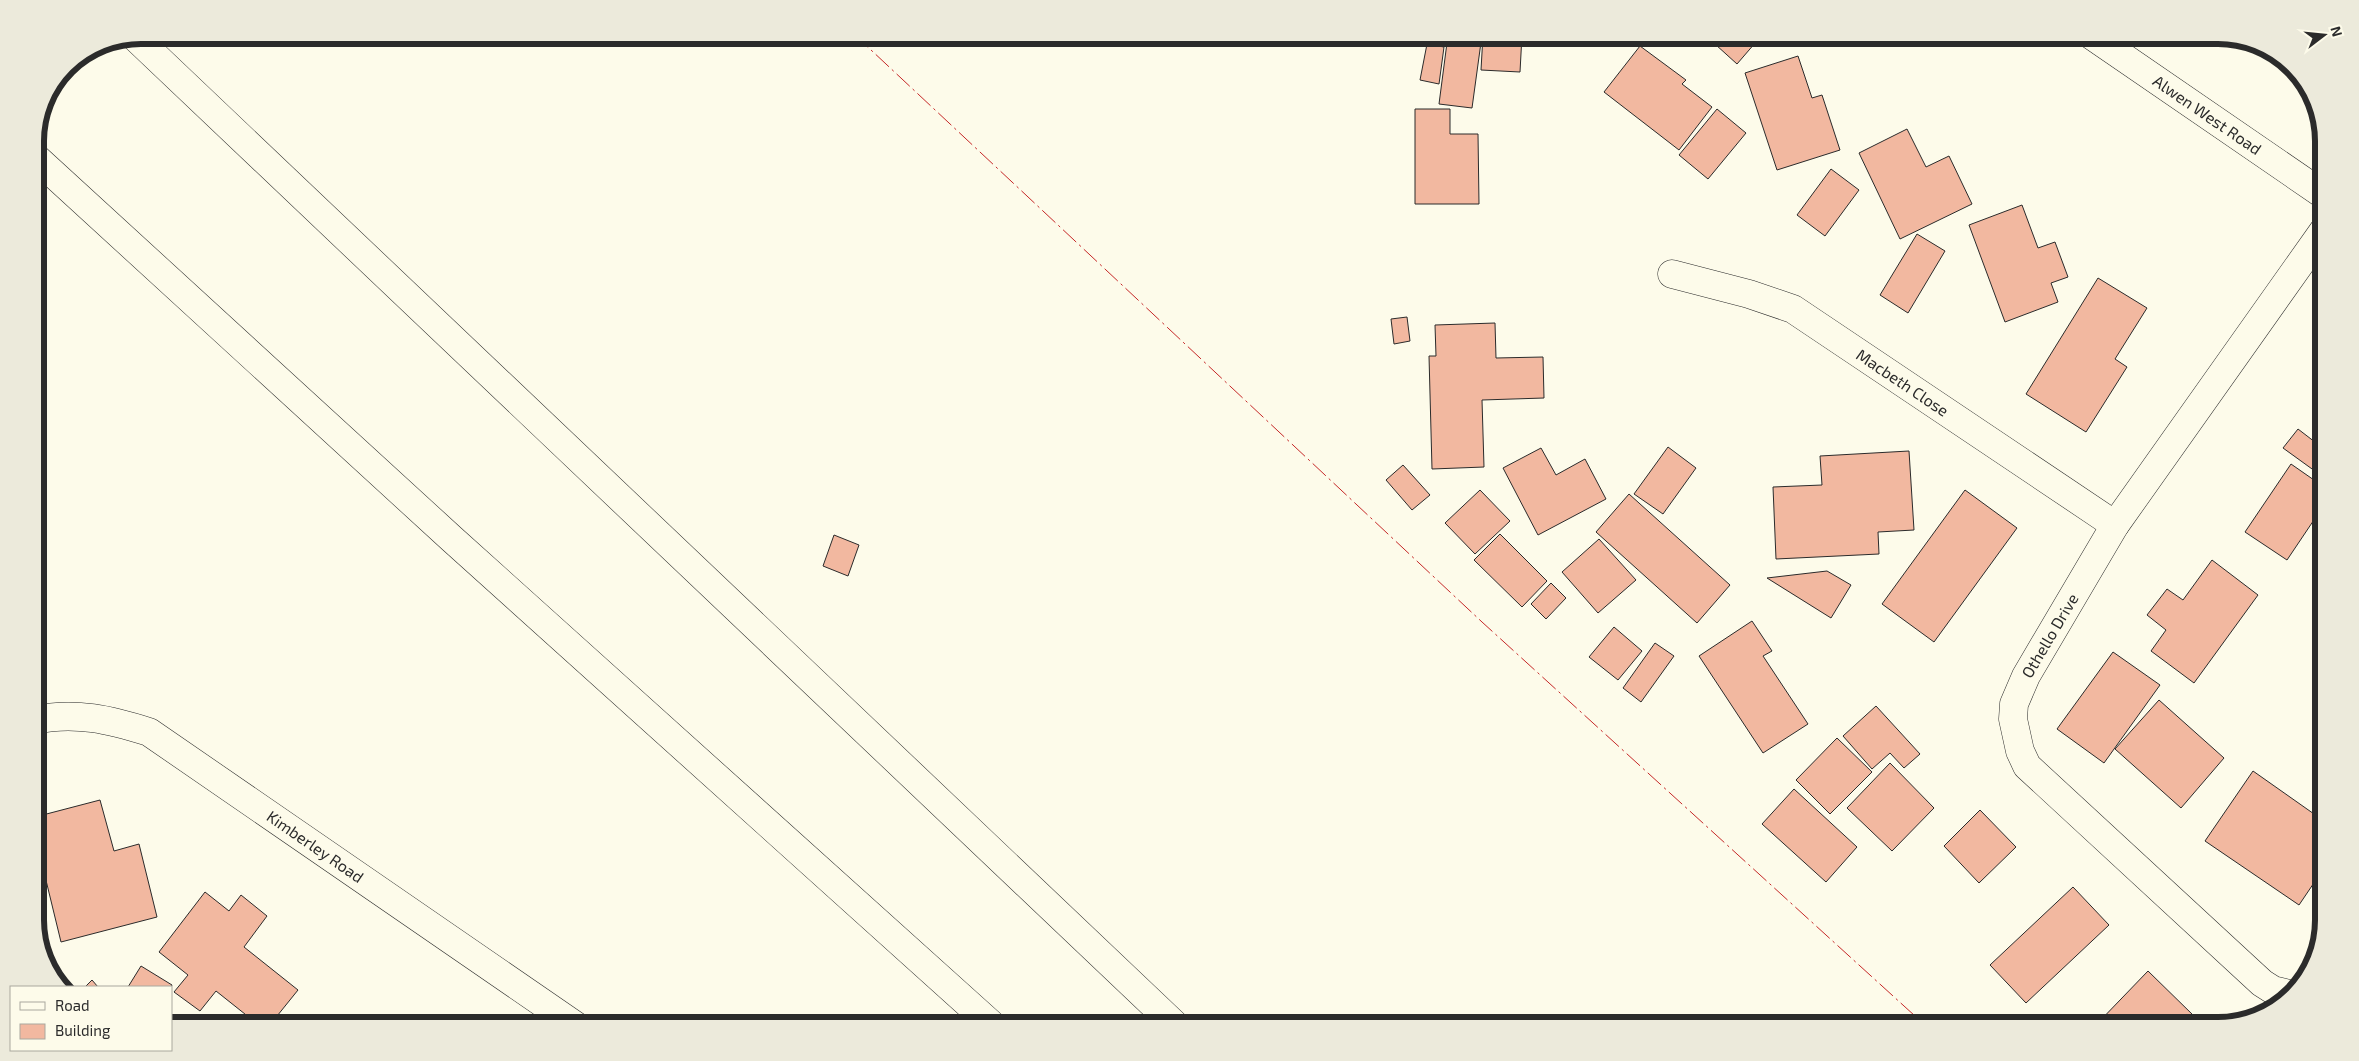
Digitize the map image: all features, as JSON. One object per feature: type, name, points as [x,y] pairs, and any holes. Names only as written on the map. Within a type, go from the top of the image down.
[{"type":"main road","points":[[142,44],[1167,1017]]},
{"type":"main road","name":"Alwen West Road","points":[[2104,44],[2315,189]]},
{"type":"main road","points":[[44,165],[460,546],[983,1017]]},
{"type":"main road","name":"Othello Drive","points":[[2283,992],[2273,990],[2262,983],[2027,766],[2020,751],[2013,719],[2014,704],[2026,676],[2115,525],[2315,243]]},
{"type":"main road","name":"Macbeth Close","points":[[1672,274],[1749,294],[1793,309],[2115,525]]},
{"type":"main road","name":"Kimberley Road","points":[[44,719],[82,716],[116,721],[149,732],[563,1017]]},
{"type":"building","points":[[1427,44],[1444,47],[1439,84],[1420,80]]},
{"type":"building","points":[[1447,44],[1481,44],[1472,108],[1439,104]]},
{"type":"building","points":[[1482,44],[1522,44],[1520,72],[1481,70]]},
{"type":"building","points":[[1715,44],[1754,44],[1737,64]]},
{"type":"building","points":[[1640,46],[1686,80],[1682,84],[1712,107],[1679,150],[1604,92]]},
{"type":"building","points":[[1798,56],[1812,98],[1822,95],[1840,150],[1777,170],[1745,73]]},
{"type":"building","points":[[1415,109],[1450,109],[1450,134],[1478,134],[1479,204],[1415,204]]},
{"type":"building","points":[[1717,109],[1746,133],[1708,179],[1679,155]]},
{"type":"building","points":[[1907,129],[1926,167],[1949,156],[1972,204],[1900,239],[1859,153]]},
{"type":"building","points":[[1831,169],[1859,190],[1825,236],[1797,215]]},
{"type":"building","points":[[2022,205],[2038,248],[2055,242],[2068,277],[2051,283],[2058,302],[2005,322],[1969,225]]},
{"type":"building","points":[[1917,234],[1945,251],[1908,313],[1880,295]]},
{"type":"building","points":[[2098,278],[2147,308],[2115,359],[2127,367],[2086,432],[2026,394]]},
{"type":"building","points":[[1407,317],[1410,341],[1394,344],[1391,319]]},
{"type":"building","points":[[1495,323],[1496,358],[1543,357],[1544,398],[1482,400],[1484,467],[1432,469],[1429,356],[1436,356],[1435,325]]},
{"type":"building","points":[[2298,429],[2315,442],[2315,471],[2283,448]]},
{"type":"building","points":[[1668,447],[1696,468],[1663,514],[1634,494]]},
{"type":"building","points":[[1541,448],[1556,475],[1585,459],[1606,499],[1538,535],[1503,468]]},
{"type":"building","points":[[1909,451],[1914,530],[1878,532],[1879,554],[1776,559],[1773,487],[1822,485],[1820,456]]},
{"type":"building","points":[[2291,464],[2315,481],[2315,518],[2287,560],[2245,532]]},
{"type":"building","points":[[1403,465],[1430,495],[1412,510],[1386,480]]},
{"type":"building","points":[[1480,490],[1510,521],[1475,554],[1445,523]]},
{"type":"building","points":[[1965,490],[2017,528],[1934,642],[1882,604]]},
{"type":"building","points":[[1629,494],[1730,585],[1697,623],[1596,532]]},
{"type":"building","points":[[1500,534],[1547,581],[1522,607],[1474,560]]},
{"type":"building","points":[[834,535],[859,545],[848,576],[823,566]]},
{"type":"building","points":[[1599,539],[1636,580],[1598,613],[1562,572]]},
{"type":"building","points":[[2212,560],[2258,595],[2194,683],[2151,651],[2166,630],[2147,615],[2167,589],[2183,600]]},
{"type":"building","points":[[1827,571],[1851,585],[1831,618],[1767,578]]},
{"type":"building","points":[[1551,583],[1566,598],[1546,619],[1531,604]]},
{"type":"building","points":[[1752,621],[1772,651],[1763,656],[1808,724],[1763,753],[1699,656]]},
{"type":"building","points":[[1614,627],[1642,651],[1618,680],[1589,657]]},
{"type":"building","points":[[1655,643],[1674,656],[1641,702],[1623,688]]},
{"type":"building","points":[[2113,652],[2160,685],[2104,763],[2057,729]]},
{"type":"building","points":[[2159,700],[2224,758],[2181,808],[2115,749]]},
{"type":"building","points":[[1876,706],[1920,754],[1904,768],[1890,753],[1872,769],[1843,736]]},
{"type":"building","points":[[1837,738],[1872,772],[1830,814],[1796,780]]},
{"type":"building","points":[[1890,763],[1934,808],[1892,851],[1847,808]]},
{"type":"building","points":[[2253,771],[2315,815],[2315,881],[2299,905],[2205,841]]},
{"type":"building","points":[[1794,789],[1857,847],[1826,882],[1762,824]]},
{"type":"building","points":[[100,800],[114,851],[139,844],[157,917],[61,942],[44,872],[44,815]]},
{"type":"building","points":[[1980,810],[2016,847],[1979,883],[1944,846]]},
{"type":"building","points":[[2073,887],[2109,925],[2026,1003],[1990,965]]},
{"type":"building","points":[[205,892],[229,911],[241,895],[267,916],[244,947],[298,990],[276,1017],[249,1017],[216,991],[200,1011],[174,992],[188,975],[159,952]]},
{"type":"building","points":[[141,966],[172,985],[172,986],[129,986]]},
{"type":"building","points":[[2148,971],[2193,1015],[2191,1017],[2104,1017]]},
{"type":"building","points":[[92,980],[97,986],[86,986]]},
{"type":"power","points":[[865,44],[1482,622],[1916,1017]]}]
